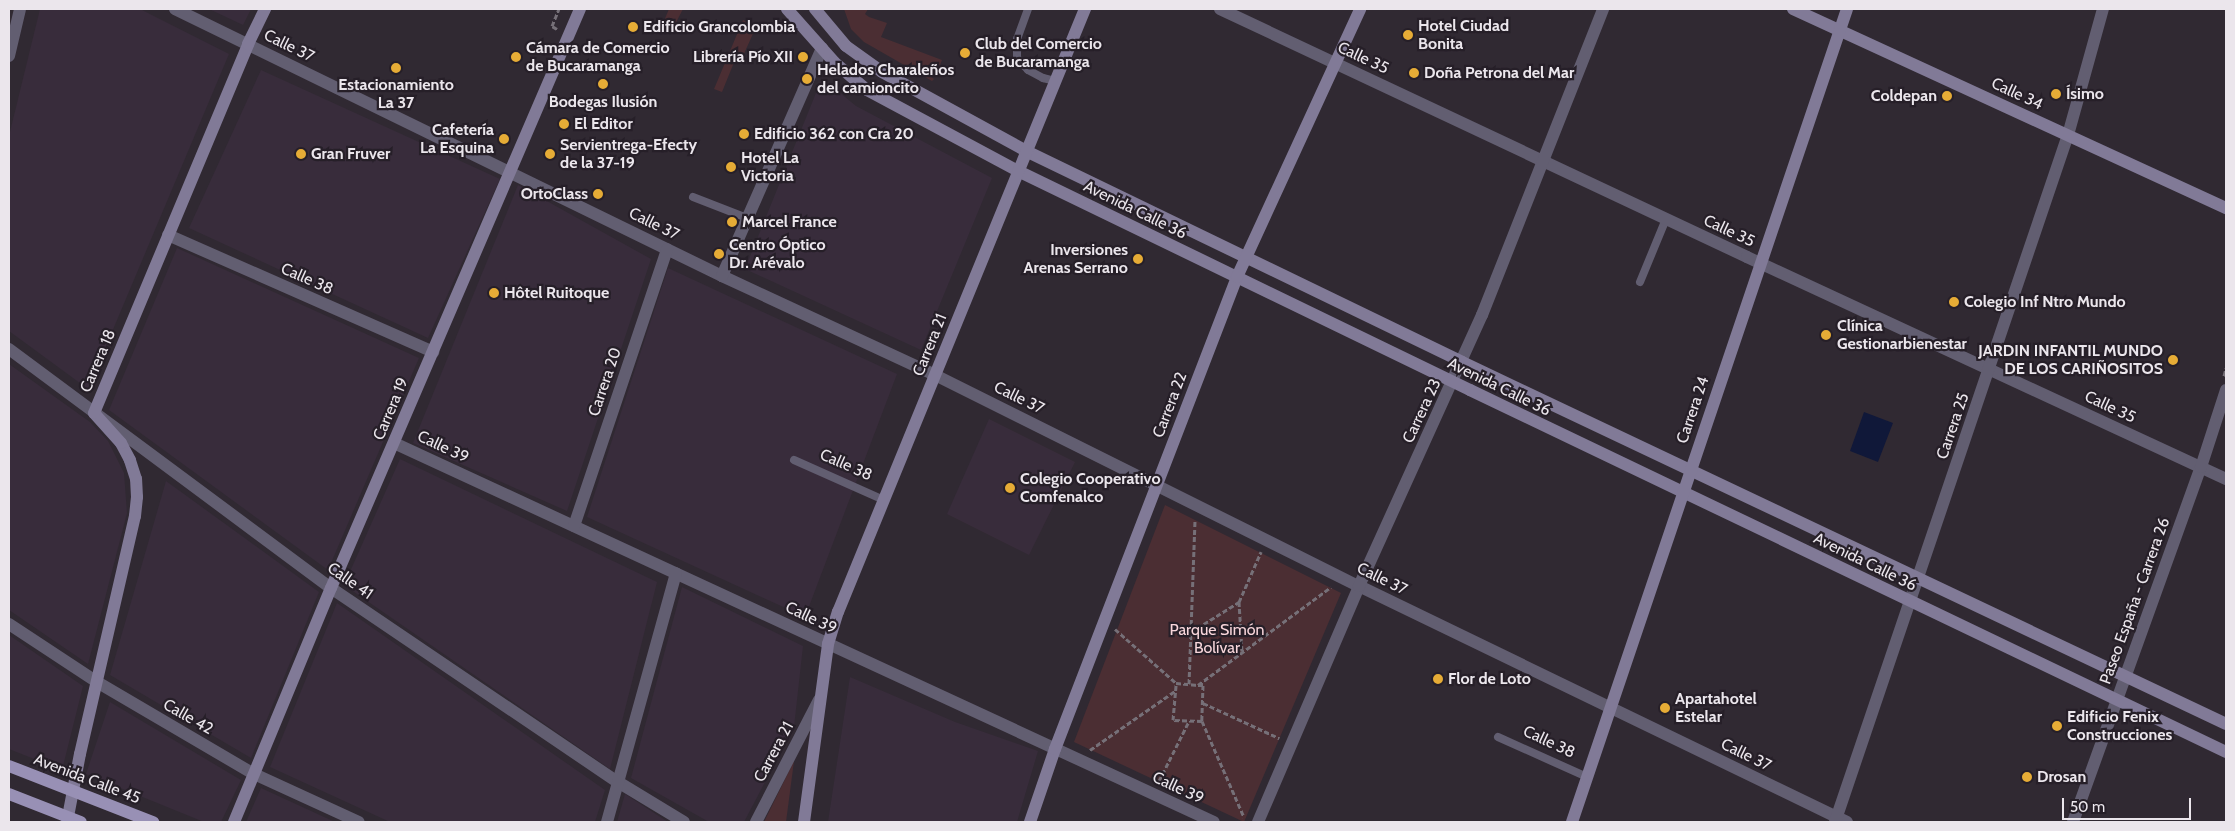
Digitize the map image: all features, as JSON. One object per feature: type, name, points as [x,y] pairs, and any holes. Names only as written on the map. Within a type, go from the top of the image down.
[{"type":"main road","name":"Avenida Calle 45","points":[[9,766],[153,822]]},
{"type":"main road","points":[[9,794],[67,820],[81,822]]},
{"type":"street","points":[[9,56],[20,9]]},
{"type":"street","name":"Calle 37","points":[[175,9],[511,171],[722,276],[935,375],[1359,586],[1610,706],[1840,821]]},
{"type":"street","name":"Carrera 18","points":[[67,820],[96,682],[135,516],[137,497],[136,479],[130,460],[121,443],[94,413],[248,44],[265,9]]},
{"type":"street","name":"Carrera 19","points":[[234,822],[331,588],[580,9]]},
{"type":"street","name":"Avenida Calle 36","points":[[787,9],[845,73],[867,90],[1018,171],[1453,382],[2226,752]]},
{"type":"street","name":"Avenida Calle 36","points":[[815,9],[846,46],[882,72],[1026,151],[1462,362],[2226,724]]},
{"type":"street","name":"Carrera 21","points":[[804,822],[828,644],[884,500],[1085,9]]},
{"type":"street","name":"Calle 35","points":[[1220,9],[2226,479]]},
{"type":"street","name":"Carrera 22","points":[[1030,822],[1055,749],[1104,620],[1237,278],[1334,62],[1360,9]]},
{"type":"street","name":"Carrera 23","points":[[1258,822],[1359,586],[1462,362],[1603,9]]},
{"type":"street","name":"Calle 34","points":[[1793,9],[2226,208]]},
{"type":"street","name":"Carrera 24","points":[[1572,822],[1682,492],[1847,9]]},
{"type":"street","name":"Carrera 25","points":[[1840,821],[1910,601],[2068,135],[2103,9]]},
{"type":"street","points":[[722,276],[822,48]]},
{"type":"street","name":"Calle 38","points":[[168,235],[433,352]]},
{"type":"street","name":"Carrera 20","points":[[574,526],[667,249]]},
{"type":"street","name":"Calle 41","points":[[9,349],[331,588],[618,782],[684,822]]},
{"type":"street","name":"Paseo España - Carrera 26","points":[[2073,822],[2201,467],[2226,390]]},
{"type":"street","name":"Calle 39","points":[[394,442],[1153,794],[1196,819],[1214,822]]},
{"type":"street","points":[[607,822],[676,573]]},
{"type":"street","name":"Calle 42","points":[[9,624],[96,682],[254,774],[359,822]]},
{"type":"street","name":"Carrera 21","points":[[756,822],[821,698]]},
{"type":"lane","points":[[1028,9],[1017,40],[1017,58],[1028,70],[1043,78],[1055,81]]},
{"type":"lane","points":[[693,197],[747,218]]},
{"type":"lane","points":[[1640,282],[1666,219]]},
{"type":"lane","name":"Calle 38","points":[[794,460],[884,500]]},
{"type":"lane","name":"Calle 38","points":[[1498,737],[1587,777]]},
{"type":"path","points":[[552,26],[559,9]]},
{"type":"path","points":[[1189,684],[1195,503]]},
{"type":"path","points":[[1242,652],[1239,602],[1267,540]]},
{"type":"path","points":[[1198,685],[1343,578]]},
{"type":"path","points":[[1191,632],[1239,602]]},
{"type":"path","points":[[1104,620],[1176,683],[1203,685],[1202,721],[1246,822]]},
{"type":"path","points":[[1176,683],[1173,720],[1202,721]]},
{"type":"path","points":[[1077,759],[1176,691]]},
{"type":"path","points":[[1203,703],[1292,744]]},
{"type":"path","points":[[1153,794],[1189,721]]},
{"type":"shaded area","points":[[40,9],[140,9],[229,54],[88,389],[9,331],[9,136]]},
{"type":"shaded area","points":[[209,9],[251,9],[243,25]]},
{"type":"shaded area","points":[[261,70],[500,179],[428,338],[189,228]]},
{"type":"shaded area","points":[[822,78],[856,106],[992,178],[921,350],[745,269]]},
{"type":"shaded area","points":[[518,185],[651,259],[567,511],[413,443]]},
{"type":"shaded area","points":[[177,248],[419,358],[328,570],[109,410]]},
{"type":"shaded area","points":[[668,268],[897,374],[805,617],[587,517]]},
{"type":"shaded area","points":[[9,364],[90,422],[108,441],[124,473],[127,513],[88,664],[9,610]]},
{"type":"shaded area","name":"Colegio Cooperativo Comfenalco","points":[[989,419],[1075,462],[1029,555],[947,514]]},
{"type":"shaded area","points":[[400,459],[657,582],[610,769],[344,585]]},
{"type":"shaded area","points":[[166,481],[319,592],[251,758],[110,675]]},
{"type":"shaded area","points":[[682,587],[803,646],[794,727],[744,822],[709,822],[631,778]]},
{"type":"shaded area","points":[[337,603],[605,790],[595,822],[390,822],[270,767]]},
{"type":"shaded area","points":[[9,635],[83,686],[62,770],[9,749]]},
{"type":"shaded area","points":[[850,677],[955,722],[1038,751],[1017,822],[828,822]]},
{"type":"shaded area","points":[[110,702],[241,780],[221,822],[204,822],[86,774]]},
{"type":"shaded area","points":[[261,788],[335,822],[246,822]]},
{"type":"shaded area","points":[[625,794],[668,822],[617,822]]},
{"type":"green space","points":[[669,9],[683,9],[671,32],[661,28]]},
{"type":"green space","points":[[844,9],[868,9],[865,14],[869,17],[887,23],[881,37],[942,60],[940,65],[935,63],[930,76],[934,79],[932,81],[864,42],[851,29]]},
{"type":"green space","points":[[743,20],[756,27],[743,56],[737,55],[722,92],[714,89]]},
{"type":"green space","name":"Parque Simón Bolívar","points":[[1165,505],[1341,593],[1244,822],[1074,742]]},
{"type":"green space","points":[[794,761],[786,822],[764,822]]},
{"type":"water","points":[[1864,412],[1893,423],[1878,462],[1850,451]]},
{"type":"place","name":"Edificio Grancolombia","points":[[633,27]]},
{"type":"place","name":"Hotel Ciudad Bonita","points":[[1408,35]]},
{"type":"place","name":"Club del Comercio de Bucaramanga","points":[[965,53]]},
{"type":"place","name":"Cámara de Comercio de Bucaramanga","points":[[516,57]]},
{"type":"place","name":"Librería Pío XII","points":[[803,57]]},
{"type":"place","name":"Estacionamiento La 37","points":[[396,68]]},
{"type":"place","name":"Doña Petrona del Mar","points":[[1414,73]]},
{"type":"place","name":"Helados Charaleños del camioncito","points":[[807,79]]},
{"type":"place","name":"Bodegas Ilusión","points":[[603,84]]},
{"type":"place","name":"Ísimo","points":[[2056,94]]},
{"type":"place","name":"Coldepan","points":[[1947,96]]},
{"type":"place","name":"El Editor","points":[[564,124]]},
{"type":"place","name":"Edificio 362 con Cra 20","points":[[744,134]]},
{"type":"place","name":"Cafetería La Esquina","points":[[504,139]]},
{"type":"place","name":"Gran Fruver","points":[[301,154]]},
{"type":"place","name":"Servientrega-Efecty de la 37-19","points":[[550,154]]},
{"type":"place","name":"Hotel La Victoria","points":[[731,167]]},
{"type":"place","name":"OrtoClass","points":[[598,194]]},
{"type":"place","name":"Marcel France","points":[[732,222]]},
{"type":"place","name":"Centro Óptico Dr. Arévalo","points":[[719,254]]},
{"type":"place","name":"Inversiones Arenas Serrano","points":[[1138,259]]},
{"type":"place","name":"Hôtel Ruitoque","points":[[494,293]]},
{"type":"place","name":"Colegio Inf Ntro Mundo","points":[[1954,302]]},
{"type":"place","name":"Clínica Gestionarbienestar","points":[[1826,335]]},
{"type":"place","name":"JARDIN INFANTIL MUNDO DE LOS CARIÑOSITOS","points":[[2173,360]]},
{"type":"place","name":"Colegio Cooperativo Comfenalco","points":[[1010,488]]},
{"type":"place","name":"Flor de Loto","points":[[1438,679]]},
{"type":"place","name":"Apartahotel Estelar","points":[[1665,708]]},
{"type":"place","name":"Edificio Fenix Construcciones","points":[[2057,726]]},
{"type":"place","name":"Drosan","points":[[2027,777]]}]
